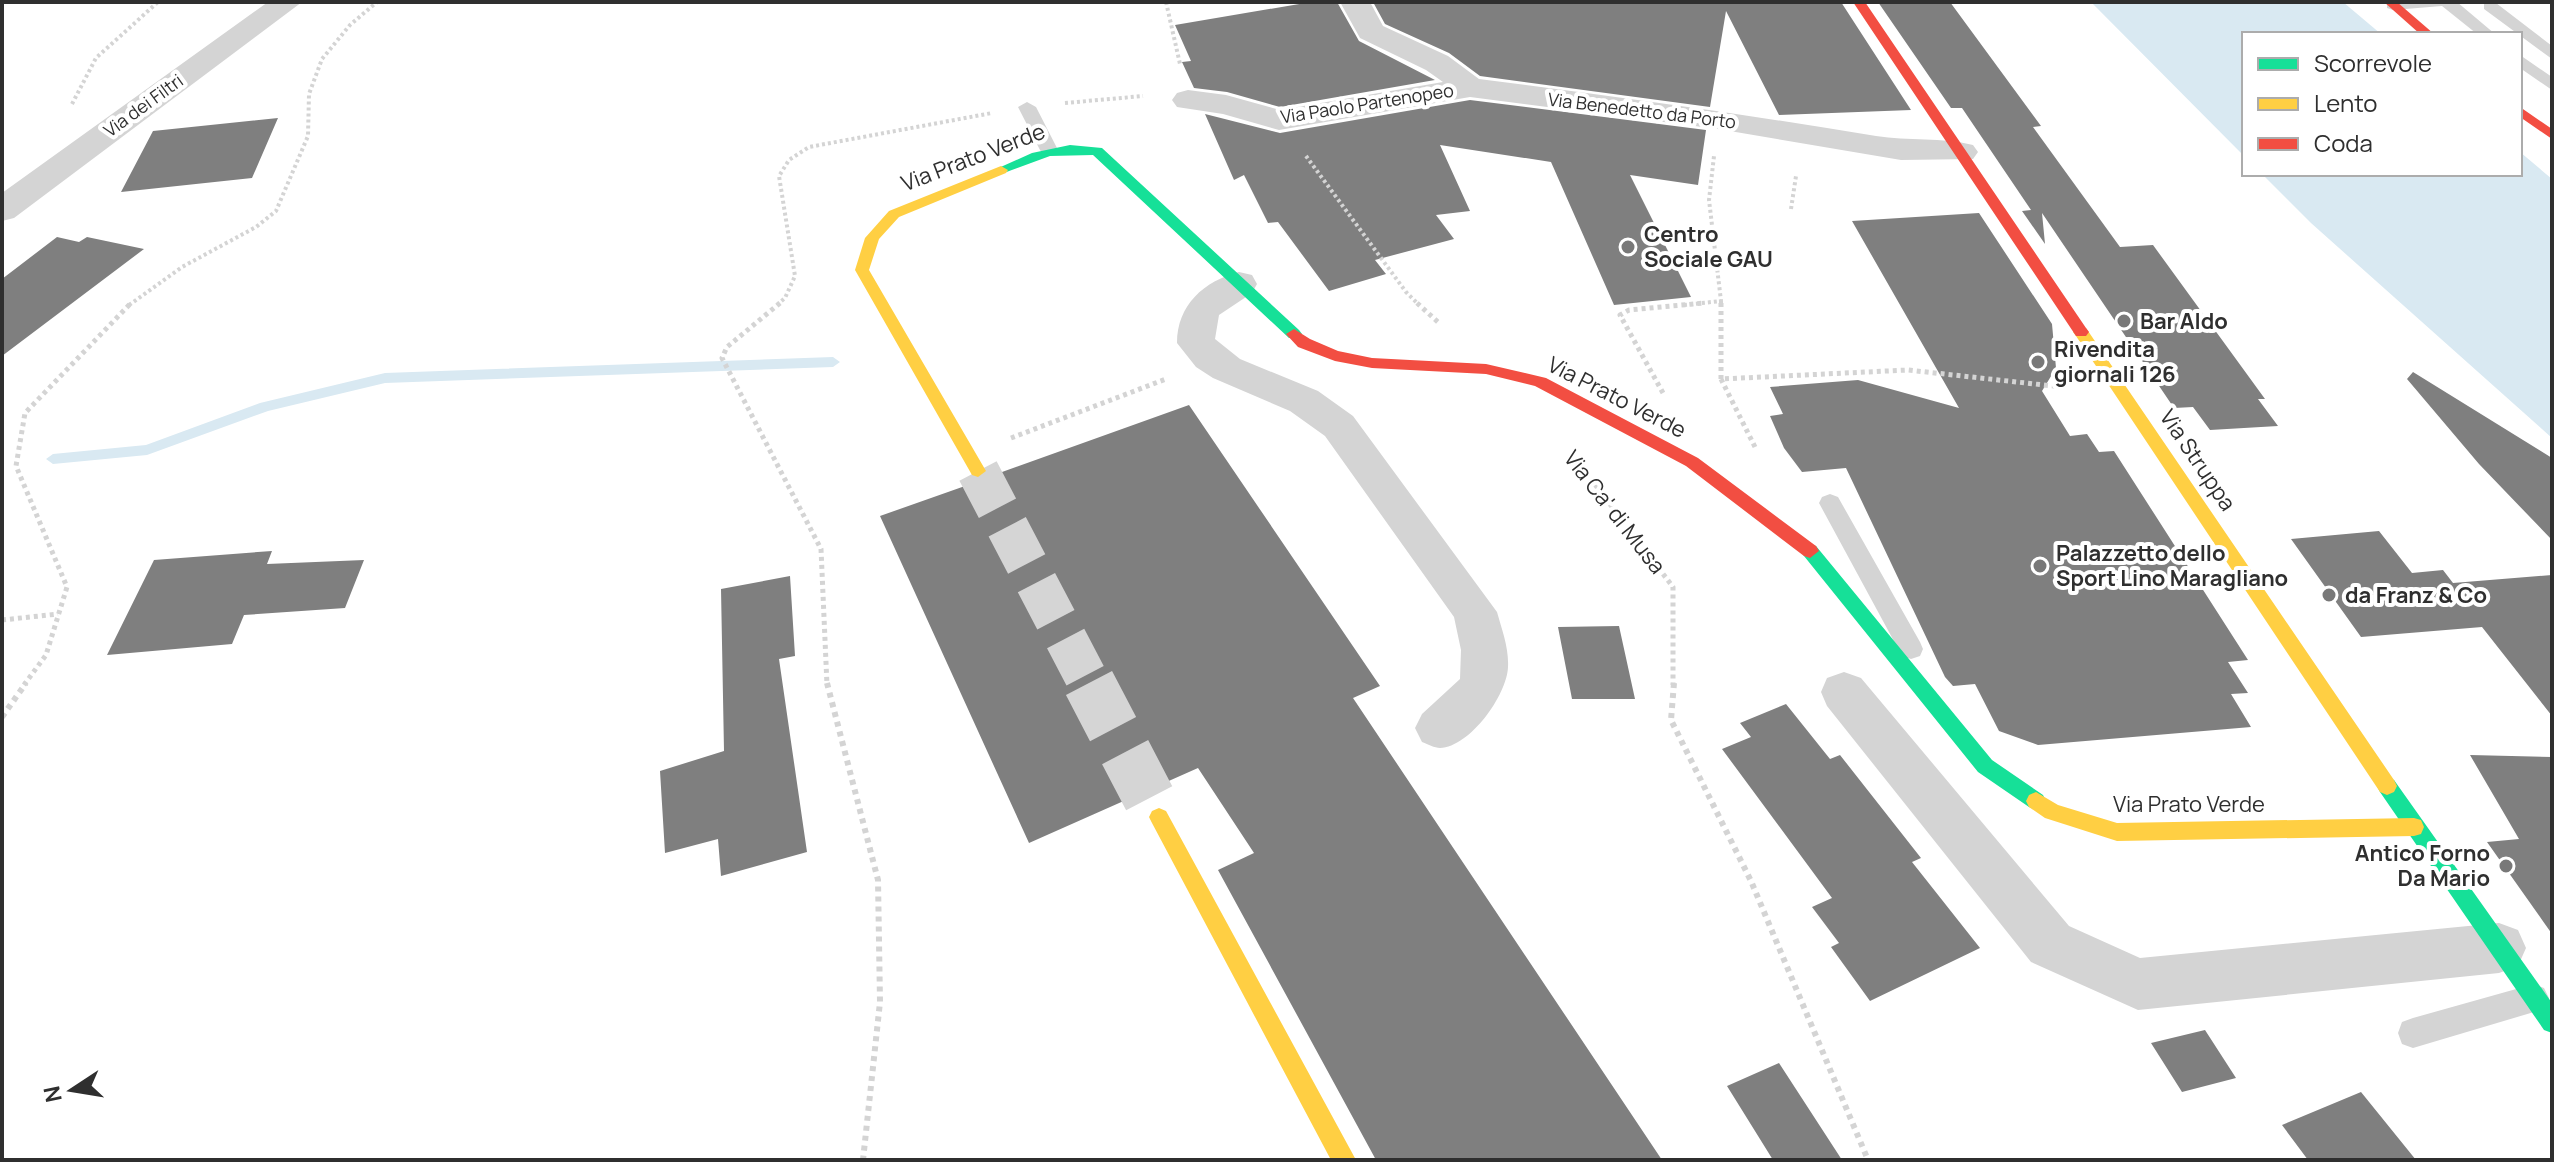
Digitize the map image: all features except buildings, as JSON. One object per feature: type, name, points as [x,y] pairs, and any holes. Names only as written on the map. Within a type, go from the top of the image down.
[{"type":"street","name":"Via dei Filtri","points":[[2,210],[77,152],[287,2]]},
{"type":"street","name":"Via Benedetto da Porto","points":[[1355,2],[1371,32],[1437,63],[1470,87],[1718,119],[1901,150],[1961,152]]},
{"type":"street","name":"Via Struppa","points":[[1859,2],[2414,827],[2552,1022]]},
{"type":"street","points":[[2391,3],[2426,32]]},
{"type":"street","name":"Via Paolo Partenopeo","points":[[1188,100],[1226,105],[1279,120],[1470,87]]},
{"type":"street","points":[[2522,112],[2552,135]]},
{"type":"street","name":"Via Prato Verde","points":[[973,463],[862,270],[872,238],[894,214],[1049,150],[1068,147],[1097,151],[1304,343],[1335,356],[1372,363],[1486,369],[1540,382],[1692,462],[1789,532],[1818,557],[1985,766],[2052,812],[2117,832],[2414,827]]},
{"type":"street","points":[[1239,284],[1208,301],[1198,316],[1196,343],[1204,353],[1231,371],[1321,408],[1339,426],[1475,612],[1483,641],[1485,669],[1480,693],[1466,709],[1439,728]]},
{"type":"street","points":[[1844,692],[2050,944],[2138,984],[2499,948]]},
{"type":"street","points":[[1159,817],[1344,1160]]},
{"type":"lane","points":[[2391,3],[2437,2]]},
{"type":"lane","points":[[2447,2],[2484,32]]},
{"type":"lane","points":[[2490,6],[2552,54]]},
{"type":"lane","points":[[2522,62],[2552,85]]},
{"type":"lane","points":[[1027,107],[1049,150]]},
{"type":"lane","points":[[1830,503],[1923,671],[1918,683]]},
{"type":"lane","points":[[2413,1033],[2534,998]]},
{"type":"path","points":[[77,152],[67,140],[66,124],[83,74],[98,52],[158,2]]},
{"type":"path","points":[[2,717],[46,655],[67,587],[16,466],[25,413],[132,302],[182,267],[256,227],[276,211],[308,136],[309,94],[322,59],[350,25],[377,2]]},
{"type":"path","points":[[863,1160],[880,1002],[878,880],[827,687],[821,549],[722,358],[727,347],[785,298],[795,276],[779,176],[789,160],[809,147],[1027,107],[1131,96],[1188,100],[1166,2]]},
{"type":"path","points":[[1279,120],[1406,292],[1486,369]]},
{"type":"path","points":[[1791,209],[1796,176]]},
{"type":"path","points":[[1709,200],[1721,301],[1721,379],[1762,459]]},
{"type":"path","points":[[1670,406],[1620,315],[1629,310],[1721,301]]},
{"type":"path","points":[[1721,379],[1908,370],[2069,388]]},
{"type":"path","points":[[973,463],[1169,378]]},
{"type":"path","name":"Via Ca' di Musa","points":[[1560,442],[1580,462],[1673,587],[1676,649],[1671,720],[1751,881],[1868,1160]]},
{"type":"path","points":[[2,620],[58,614]]},
{"type":"shaded area","points":[[2091,2],[2343,2],[2379,32],[2242,32],[2242,154]]},
{"type":"shaded area","points":[[2522,154],[2552,179],[2552,438],[2311,223],[2264,176],[2522,176]]},
{"type":"waterway","points":[[53,459],[147,450],[265,407],[385,378],[833,362]]},
{"type":"tunnel","points":[[978,471],[1090,685]]},
{"type":"tunnel","points":[[1089,683],[1159,817]]},
{"type":"traffic: fast","points":[[1001,170],[1058,150],[1097,151],[1294,334]]},
{"type":"traffic: fast","points":[[1810,551],[1985,766],[2036,801]]},
{"type":"traffic: fast","points":[[2387,786],[2552,1022]]},
{"type":"traffic: slow","points":[[978,471],[862,270],[872,238],[894,214],[1001,170]]},
{"type":"traffic: slow","points":[[2081,332],[2387,786]]},
{"type":"traffic: slow","points":[[2036,801],[2052,812],[2117,832],[2414,827]]},
{"type":"traffic: slow","points":[[1159,817],[1344,1160]]},
{"type":"traffic: jam","points":[[1859,2],[2081,332]]},
{"type":"traffic: jam","points":[[2390,2],[2426,32]]},
{"type":"traffic: jam","points":[[2522,112],[2552,135]]},
{"type":"traffic: jam","points":[[1294,334],[1304,343],[1335,356],[1372,363],[1486,369],[1540,382],[1692,462],[1810,551]]},
{"type":"place","name":"Centro Sociale GAU","points":[[1628,247]]},
{"type":"place","name":"Bar Aldo","points":[[2124,321]]},
{"type":"place","name":"Rivendita giornali 126","points":[[2038,362]]},
{"type":"place","name":"Palazzetto dello Sport Lino Maragliano","points":[[2040,566]]},
{"type":"place","name":"da Franz & Co","points":[[2329,595]]},
{"type":"place","name":"Antico Forno Da Mario","points":[[2506,866]]}]
